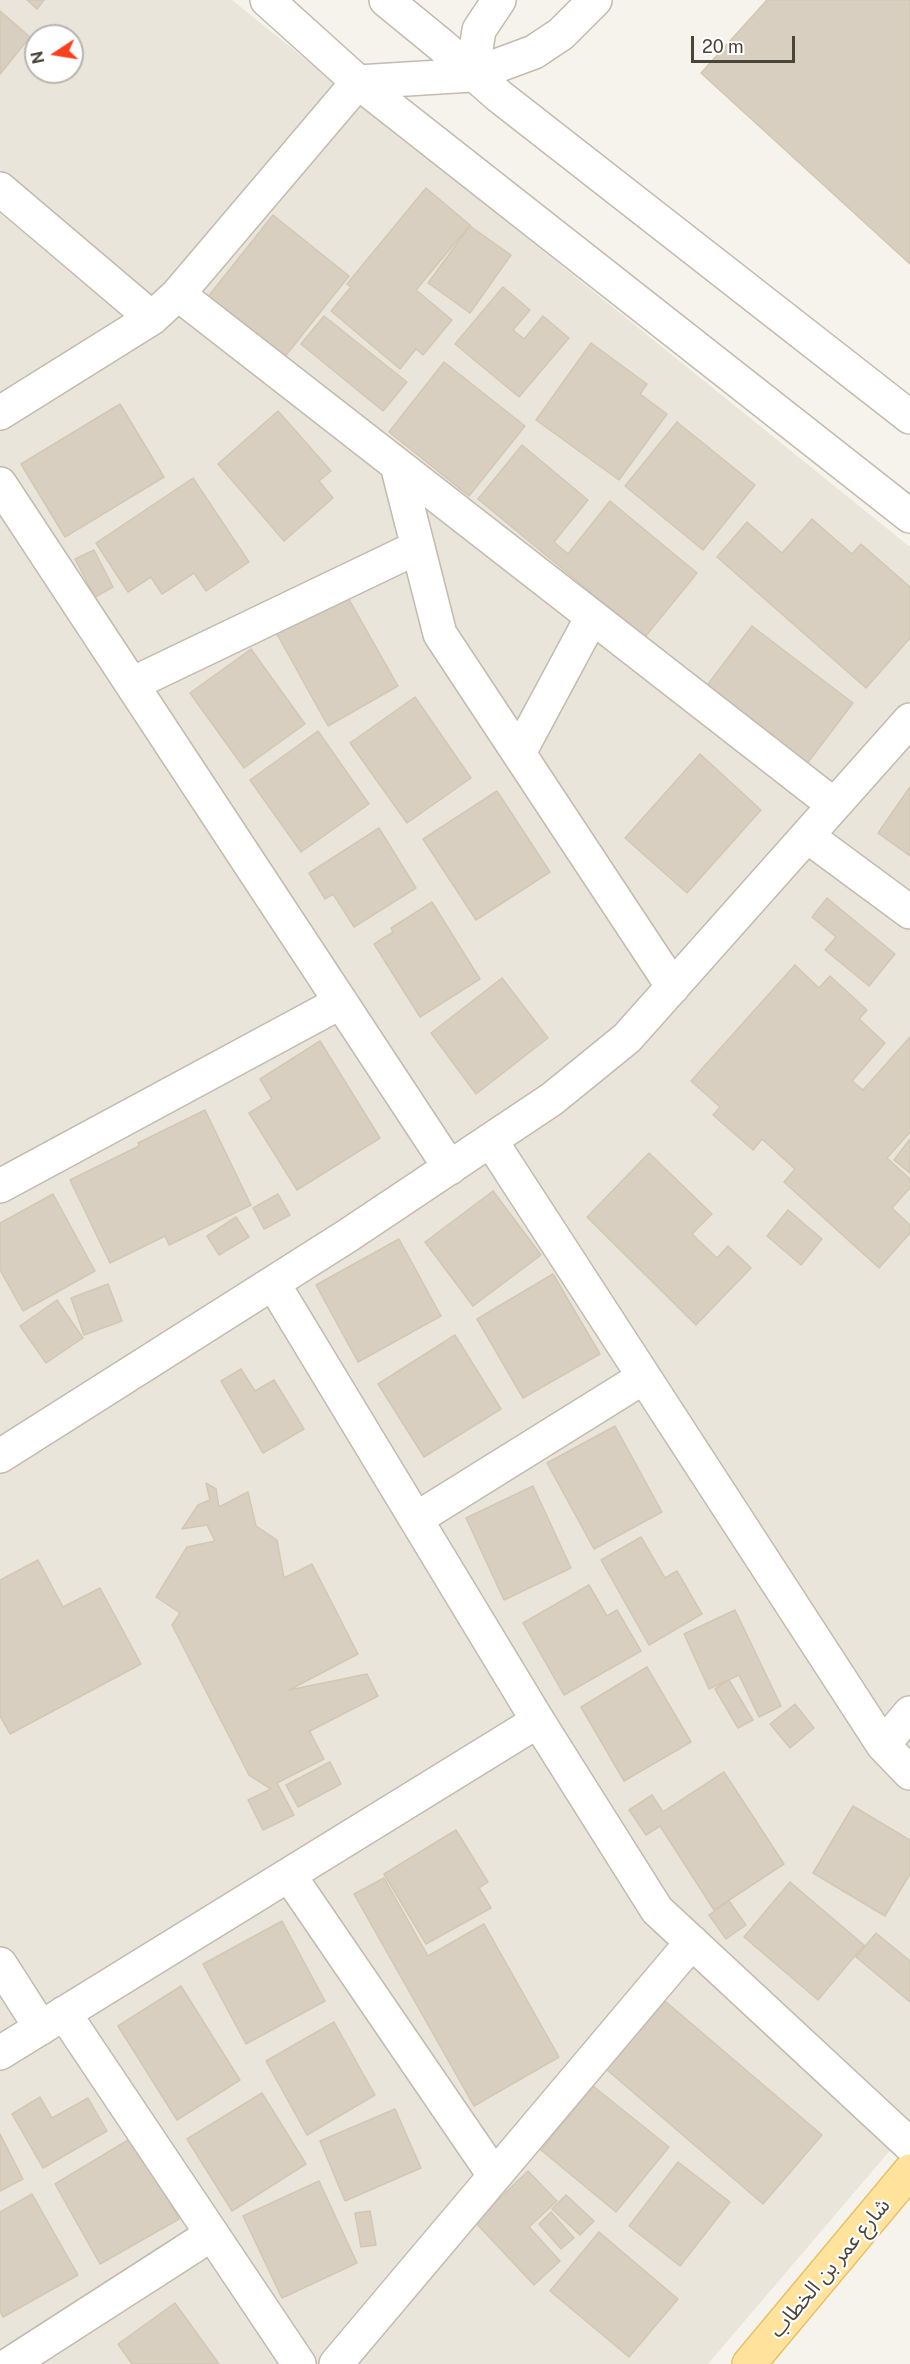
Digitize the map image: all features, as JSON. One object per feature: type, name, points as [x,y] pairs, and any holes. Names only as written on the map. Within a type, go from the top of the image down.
[{"type":"main road","name":"شارع عمر بن الخطاب","points":[[749,2364],[910,2171]]},
{"type":"street","points":[[267,0],[358,82],[910,516]]},
{"type":"street","points":[[386,0],[441,45],[472,75],[910,417]]},
{"type":"street","points":[[472,75],[479,30],[499,0]]},
{"type":"street","points":[[0,413],[152,318],[178,294],[358,82],[472,75],[534,52],[561,34],[595,0]]},
{"type":"street","points":[[0,189],[152,318]]},
{"type":"street","points":[[178,294],[834,805]]},
{"type":"street","points":[[396,465],[440,634],[673,987]]},
{"type":"street","points":[[0,484],[450,1168]]},
{"type":"street","points":[[132,684],[418,547]]},
{"type":"street","points":[[519,753],[592,617]]},
{"type":"street","points":[[0,1455],[273,1283],[552,1099],[627,1038],[910,720]]},
{"type":"street","points":[[807,836],[910,912]]},
{"type":"street","points":[[0,1186],[341,1002]]},
{"type":"street","points":[[491,1141],[883,1745],[910,1773]]},
{"type":"street","points":[[273,1283],[538,1721],[657,1910],[910,2145]]},
{"type":"street","points":[[416,1519],[644,1377]]},
{"type":"street","points":[[883,1745],[910,1713]]},
{"type":"street","points":[[0,2053],[538,1721]]},
{"type":"street","points":[[289,1875],[494,2175]]},
{"type":"street","points":[[336,2364],[692,1942]]},
{"type":"street","points":[[0,1964],[52,2021],[212,2234],[300,2364]]},
{"type":"street","points":[[10,2364],[212,2234]]},
{"type":"shaded area","points":[[0,0],[232,0],[910,547],[910,2127],[708,2364],[0,2364]]},
{"type":"building","points":[[27,0],[44,0],[37,9]]},
{"type":"building","points":[[767,0],[910,0],[910,264],[701,73]]},
{"type":"building","points":[[0,11],[24,32],[24,44],[0,74]]},
{"type":"building","points":[[426,188],[470,225],[416,290],[452,320],[423,355],[416,349],[400,369],[331,311],[351,287],[347,284]]},
{"type":"building","points":[[273,215],[349,276],[283,359],[207,298]]},
{"type":"building","points":[[470,226],[511,255],[470,313],[428,283]]},
{"type":"building","points":[[503,287],[530,310],[513,330],[524,339],[543,316],[569,338],[519,397],[455,344]]},
{"type":"building","points":[[324,316],[407,382],[383,411],[301,344]]},
{"type":"building","points":[[591,343],[647,384],[640,394],[667,414],[619,480],[536,420]]},
{"type":"building","points":[[444,362],[525,426],[469,496],[389,432]]},
{"type":"building","points":[[120,404],[164,477],[65,537],[21,464]]},
{"type":"building","points":[[278,411],[331,471],[319,481],[333,498],[284,541],[218,464]]},
{"type":"building","points":[[677,422],[755,485],[703,550],[625,486]]},
{"type":"building","points":[[522,445],[588,500],[554,542],[568,554],[610,501],[697,573],[645,637],[478,499]]},
{"type":"building","points":[[193,478],[249,562],[206,591],[194,573],[162,594],[151,577],[128,592],[96,543]]},
{"type":"building","points":[[812,519],[852,554],[861,544],[910,587],[910,638],[866,688],[717,557],[747,522],[782,553]]},
{"type":"building","points":[[94,550],[113,587],[95,597],[75,559]]},
{"type":"building","points":[[342,587],[398,686],[328,726],[273,627]]},
{"type":"building","points":[[752,626],[853,703],[806,765],[705,688]]},
{"type":"building","points":[[251,649],[305,724],[244,768],[190,693]]},
{"type":"building","points":[[415,697],[471,778],[407,823],[350,743]]},
{"type":"building","points":[[318,731],[369,804],[301,852],[250,780]]},
{"type":"building","points":[[700,754],[761,810],[687,893],[625,838]]},
{"type":"building","points":[[910,787],[910,856],[878,833]]},
{"type":"building","points":[[497,791],[550,872],[476,920],[423,839]]},
{"type":"building","points":[[379,828],[416,888],[354,927],[333,894],[325,899],[309,873]]},
{"type":"building","points":[[827,898],[895,954],[869,986],[825,950],[836,937],[812,917]]},
{"type":"building","points":[[432,902],[480,979],[420,1017],[374,944],[393,932],[391,928]]},
{"type":"building","points":[[795,965],[819,988],[830,976],[867,1010],[859,1019],[885,1043],[852,1081],[863,1090],[910,1037],[910,1132],[887,1158],[910,1179],[910,1188],[892,1208],[910,1225],[910,1233],[879,1268],[784,1182],[795,1169],[762,1139],[753,1150],[713,1115],[720,1107],[691,1081]]},
{"type":"building","points":[[502,978],[548,1038],[476,1094],[431,1033]]},
{"type":"building","points":[[320,1041],[380,1138],[297,1190],[249,1113],[272,1099],[260,1079]]},
{"type":"building","points":[[205,1110],[251,1205],[169,1245],[165,1236],[110,1263],[70,1180]]},
{"type":"building","points":[[910,1139],[910,1173],[894,1160]]},
{"type":"building","points":[[649,1153],[712,1214],[692,1234],[717,1258],[728,1246],[751,1268],[696,1325],[587,1217]]},
{"type":"building","points":[[493,1191],[541,1255],[473,1306],[425,1242]]},
{"type":"building","points":[[53,1194],[95,1271],[23,1311],[0,1270],[0,1223]]},
{"type":"building","points":[[278,1194],[290,1215],[264,1229],[253,1208]]},
{"type":"building","points":[[788,1210],[822,1239],[801,1265],[767,1236]]},
{"type":"building","points":[[236,1217],[249,1237],[219,1255],[207,1236]]},
{"type":"building","points":[[399,1239],[441,1316],[358,1362],[316,1285]]},
{"type":"building","points":[[553,1274],[600,1354],[523,1398],[477,1319]]},
{"type":"building","points":[[108,1284],[122,1321],[84,1335],[71,1298]]},
{"type":"building","points":[[57,1300],[83,1338],[46,1363],[20,1326]]},
{"type":"building","points":[[455,1335],[501,1409],[424,1457],[378,1384]]},
{"type":"building","points":[[241,1369],[255,1391],[274,1380],[304,1429],[263,1453],[221,1381]]},
{"type":"building","points":[[615,1426],[662,1512],[594,1549],[547,1463]]},
{"type":"building","points":[[206,1483],[216,1489],[219,1507],[248,1492],[256,1526],[277,1540],[284,1578],[312,1564],[358,1654],[289,1690],[367,1674],[378,1696],[308,1732],[324,1759],[277,1783],[294,1815],[263,1830],[248,1800],[271,1789],[249,1775],[172,1625],[180,1613],[156,1597],[187,1547],[215,1541],[207,1525],[182,1529],[198,1505],[210,1500]]},
{"type":"building","points":[[533,1486],[571,1568],[504,1600],[466,1518]]},
{"type":"building","points":[[641,1537],[665,1578],[677,1571],[702,1614],[649,1645],[601,1560]]},
{"type":"building","points":[[38,1560],[63,1607],[100,1588],[141,1664],[10,1734],[0,1716],[0,1580]]},
{"type":"building","points":[[589,1585],[607,1616],[617,1610],[641,1651],[564,1695],[523,1623]]},
{"type":"building","points":[[735,1610],[781,1706],[759,1717],[739,1675],[709,1689],[684,1634]]},
{"type":"building","points":[[647,1667],[691,1742],[624,1781],[581,1707]]},
{"type":"building","points":[[729,1680],[753,1720],[738,1728],[715,1689]]},
{"type":"building","points":[[795,1704],[814,1728],[790,1748],[770,1724]]},
{"type":"building","points":[[330,1762],[341,1784],[298,1807],[286,1785]]},
{"type":"building","points":[[724,1772],[784,1864],[714,1910],[660,1826],[646,1835],[629,1810],[652,1795],[663,1812]]},
{"type":"building","points":[[853,1806],[910,1840],[910,1874],[885,1916],[813,1873]]},
{"type":"building","points":[[456,1830],[488,1882],[479,1888],[491,1908],[426,1944],[384,1874]]},
{"type":"building","points":[[384,1878],[428,1956],[484,1924],[559,2057],[474,2106],[354,1894]]},
{"type":"building","points":[[790,1882],[864,1945],[818,2000],[744,1937]]},
{"type":"building","points":[[729,1901],[746,1925],[726,1939],[709,1915]]},
{"type":"building","points":[[282,1921],[325,2001],[246,2044],[203,1964]]},
{"type":"building","points":[[876,1933],[910,1961],[910,2002],[856,1957]]},
{"type":"building","points":[[181,1986],[240,2080],[177,2120],[118,2026]]},
{"type":"building","points":[[665,2001],[822,2135],[763,2204],[606,2069]]},
{"type":"building","points":[[334,2022],[375,2095],[307,2135],[266,2061]]},
{"type":"building","points":[[593,2086],[669,2147],[616,2212],[541,2150]]},
{"type":"building","points":[[262,2093],[306,2164],[232,2211],[187,2139]]},
{"type":"building","points":[[40,2097],[52,2118],[88,2098],[107,2131],[43,2168],[12,2114]]},
{"type":"building","points":[[395,2109],[421,2168],[345,2201],[320,2141]]},
{"type":"building","points":[[0,2134],[23,2179],[0,2191]]},
{"type":"building","points":[[133,2137],[179,2219],[100,2264],[55,2184]]},
{"type":"building","points":[[678,2162],[730,2202],[680,2266],[629,2226]]},
{"type":"building","points":[[528,2171],[557,2201],[529,2227],[560,2261],[534,2285],[475,2222]]},
{"type":"building","points":[[319,2181],[357,2263],[282,2298],[243,2216]]},
{"type":"building","points":[[32,2194],[78,2275],[3,2317],[0,2311],[0,2212]]},
{"type":"building","points":[[566,2195],[594,2221],[580,2235],[552,2209]]},
{"type":"building","points":[[370,2211],[376,2245],[361,2247],[355,2213]]},
{"type":"building","points":[[551,2212],[574,2238],[561,2249],[539,2224]]},
{"type":"building","points":[[599,2232],[678,2299],[629,2357],[550,2291]]},
{"type":"building","points":[[175,2303],[219,2364],[132,2364],[118,2344]]}]
